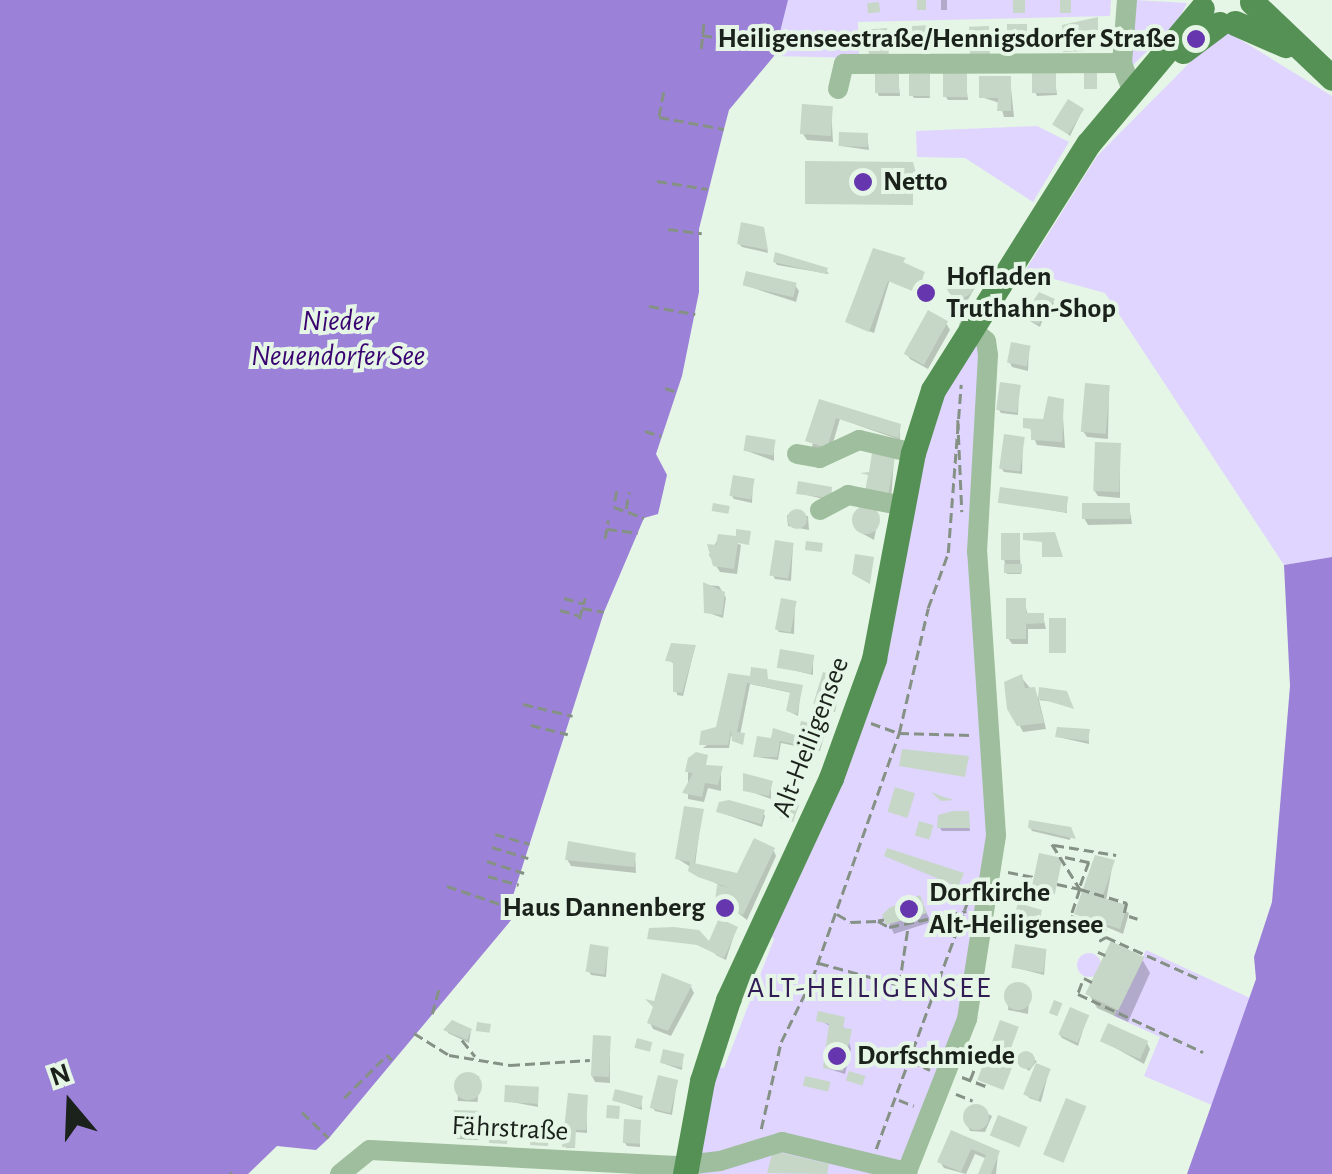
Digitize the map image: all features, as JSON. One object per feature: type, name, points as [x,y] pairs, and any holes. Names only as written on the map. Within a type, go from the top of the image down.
[{"type":"main road","name":"Alt-Heiligensee","points":[[685,1169],[702,1081],[728,1000],[856,718],[874,659],[912,454],[933,390],[1059,186],[1150,74],[1214,14],[1252,1]]},
{"type":"main road","points":[[1252,1],[1323,70]]},
{"type":"main road","points":[[1214,14],[1259,28],[1323,70]]},
{"type":"street","points":[[1122,63],[1127,0]]},
{"type":"street","points":[[838,90],[844,64],[1122,63],[1150,74]]},
{"type":"street","points":[[685,1169],[782,1142],[859,1165],[907,1173],[953,1082],[993,870],[977,510],[988,355],[986,341],[969,327]]},
{"type":"street","points":[[797,454],[820,458],[858,440],[912,454]]},
{"type":"street","points":[[820,510],[848,495],[904,506]]},
{"type":"street","name":"Fährstraße","points":[[340,1174],[370,1150],[560,1166],[685,1169]]},
{"type":"path","points":[[701,49],[704,22]]},
{"type":"path","points":[[702,35],[786,48]]},
{"type":"path","points":[[664,92],[659,117],[724,129]]},
{"type":"path","points":[[657,181],[706,189]]},
{"type":"path","points":[[668,228],[702,233]]},
{"type":"path","points":[[649,306],[695,314]]},
{"type":"path","points":[[665,388],[677,392]]},
{"type":"path","points":[[756,1148],[781,1042],[818,963],[898,733],[928,608],[948,553],[957,408]]},
{"type":"path","points":[[645,431],[661,436]]},
{"type":"path","points":[[617,491],[614,507],[626,508],[644,518]]},
{"type":"path","points":[[626,508],[628,492]]},
{"type":"path","points":[[605,539],[608,520]]},
{"type":"path","points":[[607,529],[638,534]]},
{"type":"path","points":[[564,598],[604,612]]},
{"type":"path","points":[[560,610],[580,617],[584,603]]},
{"type":"path","points":[[523,704],[573,716]]},
{"type":"path","points":[[856,718],[898,733],[990,735]]},
{"type":"path","points":[[532,726],[568,734]]},
{"type":"path","points":[[495,834],[530,844]]},
{"type":"path","points":[[1089,862],[1052,854],[1052,844],[1090,846],[1116,854]]},
{"type":"path","points":[[1090,846],[1089,862],[1071,916],[1106,930]]},
{"type":"path","points":[[492,847],[528,858]]},
{"type":"path","points":[[1065,856],[1080,889]]},
{"type":"path","points":[[487,861],[524,873]]},
{"type":"path","points":[[993,870],[1034,877]]},
{"type":"path","points":[[488,876],[518,885]]},
{"type":"path","points":[[1058,884],[1128,903],[1126,915],[1138,920]]},
{"type":"path","points":[[447,886],[518,910]]},
{"type":"path","points":[[859,1165],[909,1060],[969,898]]},
{"type":"path","points":[[836,914],[851,922],[881,920],[908,925],[972,910]]},
{"type":"path","points":[[900,985],[908,925]]},
{"type":"path","points":[[1099,941],[1106,937],[1198,979]]},
{"type":"path","points":[[1098,952],[1105,955]]},
{"type":"path","points":[[818,963],[934,994]]},
{"type":"path","points":[[1092,982],[1083,981],[1078,994],[1203,1052]]},
{"type":"path","points":[[432,1014],[440,988]]},
{"type":"path","points":[[414,1033],[449,1055],[510,1065],[590,1060]]},
{"type":"path","points":[[462,1040],[476,1057]]},
{"type":"path","points":[[344,1098],[389,1053],[392,1060]]},
{"type":"path","points":[[909,1060],[953,1082],[973,1101]]},
{"type":"path","points":[[967,1060],[982,1065]]},
{"type":"path","points":[[970,1080],[976,1063]]},
{"type":"path","points":[[953,1082],[970,1080],[988,1088]]},
{"type":"path","points":[[302,1112],[329,1138]]},
{"type":"shaded area","points":[[779,0],[1111,0],[1110,16],[858,22],[859,58],[774,56],[783,18]]},
{"type":"shaded area","points":[[1135,0],[1187,3],[1178,21],[1130,68]]},
{"type":"shaded area","points":[[1223,29],[1332,96],[1332,557],[1284,565],[1105,293],[1025,271],[1097,156]]},
{"type":"shaded area","points":[[1037,126],[1069,142],[1033,202],[965,158],[917,157],[916,131]]},
{"type":"shaded area","points":[[979,343],[976,440],[994,798],[975,968],[902,1174],[691,1174],[713,1066],[724,1068],[774,939],[767,932],[814,832],[923,441],[965,347]]},
{"type":"shaded area","points":[[1146,950],[1250,998],[1214,1106],[1144,1076],[1160,1037],[1114,1016]]},
{"type":"shaded area","points":[[1089,953],[1098,956],[1098,974],[1089,977],[1080,974],[1077,965],[1080,956]]},
{"type":"water","name":"Nieder Neuendorfer See","points":[[0,0],[788,0],[774,56],[729,110],[699,229],[699,292],[682,376],[656,454],[667,475],[658,514],[644,518],[604,612],[511,902],[517,913],[329,1138],[316,1150],[277,1146],[248,1174],[0,1174]]},
{"type":"water","points":[[1332,557],[1332,1174],[1187,1174],[1256,979],[1254,957],[1272,902],[1290,686],[1284,565]]},
{"type":"building","points":[[917,0],[926,0],[926,10],[917,10]]},
{"type":"building","points":[[1013,0],[1025,0],[1025,13],[1013,13]]},
{"type":"building","points":[[1060,0],[1071,0],[1071,13],[1060,13]]},
{"type":"building","points":[[879,2],[880,12],[868,13],[867,3]]},
{"type":"building","points":[[1098,17],[1098,31],[1086,31],[1087,51],[1063,52],[1062,25]]},
{"type":"building","points":[[1007,24],[1027,24],[1027,45],[1007,45]]},
{"type":"building","points":[[933,25],[934,47],[913,48],[912,26]]},
{"type":"building","points":[[989,26],[990,56],[970,57],[969,27]]},
{"type":"building","points":[[887,28],[889,56],[869,57],[867,29]]},
{"type":"building","points":[[1084,67],[1097,67],[1097,89],[1084,89]]},
{"type":"building","points":[[1032,71],[1056,71],[1056,93],[1032,93]]},
{"type":"building","points":[[943,73],[967,73],[967,97],[943,97]]},
{"type":"building","points":[[875,74],[899,74],[899,93],[875,93]]},
{"type":"building","points":[[909,74],[930,74],[930,96],[909,96]]},
{"type":"building","points":[[979,76],[1011,76],[1011,111],[997,111],[998,98],[979,98]]},
{"type":"building","points":[[1068,99],[1084,109],[1068,135],[1052,124]]},
{"type":"building","points":[[802,104],[833,106],[831,136],[800,134]]},
{"type":"building","points":[[839,132],[868,133],[867,147],[839,146]]},
{"type":"building","name":"Netto","points":[[805,161],[913,162],[920,187],[913,186],[913,205],[805,204]]},
{"type":"building","points":[[741,222],[764,227],[768,250],[737,244]]},
{"type":"building","points":[[873,248],[906,258],[903,262],[925,272],[921,281],[932,286],[927,297],[888,281],[869,332],[845,322]]},
{"type":"building","points":[[775,252],[828,268],[826,274],[773,262]]},
{"type":"building","points":[[960,270],[970,274],[974,284],[970,294],[960,298],[950,294],[946,284],[950,274]]},
{"type":"building","points":[[746,271],[797,283],[793,297],[743,286]]},
{"type":"building","points":[[1039,292],[1055,299],[1039,324],[1022,318]]},
{"type":"building","points":[[928,310],[948,321],[924,365],[904,354]]},
{"type":"building","points":[[1011,342],[1031,346],[1027,366],[1007,363]]},
{"type":"building","points":[[1000,382],[1021,385],[1017,413],[996,410]]},
{"type":"building","points":[[1085,383],[1110,385],[1106,434],[1081,432]]},
{"type":"building","points":[[1048,396],[1064,399],[1062,442],[1031,440],[1031,429],[1023,428],[1023,418],[1043,419]]},
{"type":"building","points":[[819,399],[901,424],[899,438],[836,418],[827,448],[805,441]]},
{"type":"building","points":[[1004,434],[1025,437],[1020,472],[999,469]]},
{"type":"building","points":[[746,435],[776,440],[773,455],[743,451]]},
{"type":"building","points":[[1095,442],[1121,443],[1119,492],[1093,491]]},
{"type":"building","points":[[872,453],[895,457],[888,496],[865,492],[868,475],[860,473],[869,472]]},
{"type":"building","points":[[733,475],[755,479],[751,500],[729,496]]},
{"type":"building","points":[[798,481],[832,487],[831,498],[796,494]]},
{"type":"building","points":[[1000,487],[1068,497],[1066,512],[998,503]]},
{"type":"building","points":[[713,503],[730,506],[728,514],[712,511]]},
{"type":"building","points":[[1082,503],[1130,503],[1130,519],[1082,519]]},
{"type":"building","points":[[866,506],[876,510],[880,520],[876,530],[866,534],[856,530],[852,520],[856,510]]},
{"type":"building","points":[[797,509],[807,519],[797,529],[787,519]]},
{"type":"building","points":[[736,529],[751,531],[749,545],[738,543],[734,569],[713,566],[707,544],[716,545],[718,534],[736,536]]},
{"type":"building","points":[[1055,532],[1063,557],[1042,557],[1042,542],[1023,540],[1023,533]]},
{"type":"building","points":[[1001,533],[1020,533],[1020,560],[1001,560]]},
{"type":"building","points":[[775,540],[794,543],[788,579],[769,576]]},
{"type":"building","points":[[806,541],[823,543],[822,552],[805,550]]},
{"type":"building","points":[[855,554],[874,557],[870,584],[852,574]]},
{"type":"building","points":[[1004,564],[1022,564],[1022,573],[1004,573]]},
{"type":"building","points":[[703,582],[725,592],[722,615],[704,613]]},
{"type":"building","points":[[781,598],[797,601],[791,632],[775,629]]},
{"type":"building","points":[[1006,598],[1026,598],[1026,613],[1044,613],[1044,623],[1026,624],[1026,639],[1006,639]]},
{"type":"building","points":[[1049,618],[1066,618],[1066,653],[1049,653]]},
{"type":"building","points":[[671,643],[696,645],[682,693],[673,692],[673,662],[665,661]]},
{"type":"building","points":[[780,649],[814,655],[811,674],[777,668]]},
{"type":"building","points":[[751,667],[767,669],[768,679],[803,685],[797,714],[786,711],[790,692],[747,683],[737,732],[745,733],[743,745],[732,741],[731,730],[728,745],[699,745],[701,731],[716,727],[728,673],[750,676]]},
{"type":"building","points":[[823,672],[843,678],[833,710],[813,704]]},
{"type":"building","points":[[1022,674],[1025,688],[1035,687],[1044,723],[1017,726],[1007,709],[1004,682]]},
{"type":"building","points":[[1039,687],[1067,691],[1074,709],[1038,698]]},
{"type":"building","points":[[801,721],[827,727],[818,749],[780,741],[777,757],[753,757],[757,736],[771,738],[773,728],[798,736]]},
{"type":"building","points":[[1057,727],[1090,729],[1088,741],[1055,737]]},
{"type":"building","points":[[902,749],[969,756],[965,777],[899,766]]},
{"type":"building","points":[[696,752],[708,755],[706,765],[723,766],[718,785],[705,783],[702,797],[682,793],[693,773],[685,772],[688,758]]},
{"type":"building","points":[[743,773],[773,781],[769,796],[743,791]]},
{"type":"building","points":[[895,787],[915,793],[907,818],[887,812]]},
{"type":"building","points":[[781,799],[799,805],[793,822],[780,818]]},
{"type":"building","points":[[729,800],[765,810],[761,824],[716,812],[719,802]]},
{"type":"building","points":[[684,806],[704,809],[694,863],[737,873],[754,838],[775,848],[743,915],[715,902],[717,885],[730,888],[698,877],[688,871],[690,862],[675,859]]},
{"type":"building","points":[[969,811],[970,828],[937,828],[938,815]]},
{"type":"building","points":[[1029,820],[1071,827],[1076,839],[1028,828]]},
{"type":"building","points":[[919,821],[933,825],[929,840],[915,835]]},
{"type":"building","points":[[568,841],[636,853],[634,867],[565,860]]},
{"type":"building","points":[[887,848],[964,873],[958,887],[884,856]]},
{"type":"building","points":[[1039,853],[1062,858],[1055,894],[1031,889]]},
{"type":"building","points":[[1095,855],[1115,860],[1102,898],[1127,905],[1120,929],[1074,914]]},
{"type":"building","name":"Dorfkirche Alt-Heiligensee","points":[[920,895],[927,913],[886,925],[882,915],[889,908]]},
{"type":"building","points":[[1018,903],[1042,910],[1035,935],[1011,928]]},
{"type":"building","points":[[1055,916],[1083,925],[1080,934],[1052,925]]},
{"type":"building","points":[[719,918],[738,927],[724,958],[697,945],[647,939],[649,928],[674,927],[699,930],[709,941]]},
{"type":"building","points":[[1111,941],[1144,957],[1118,1010],[1085,994]]},
{"type":"building","points":[[590,944],[609,947],[604,975],[586,972]]},
{"type":"building","points":[[1015,944],[1047,949],[1043,973],[1011,968]]},
{"type":"building","points":[[662,973],[692,985],[668,1031],[647,1023],[653,1007],[645,999],[654,1001]]},
{"type":"building","points":[[1018,982],[1028,986],[1032,996],[1028,1006],[1018,1010],[1008,1006],[1004,996],[1008,986]]},
{"type":"building","points":[[1054,1000],[1062,1003],[1057,1016],[1049,1013]]},
{"type":"building","points":[[1070,1007],[1089,1015],[1078,1043],[1058,1035]]},
{"type":"building","points":[[818,1011],[845,1017],[843,1028],[852,1029],[843,1071],[823,1068],[829,1024],[816,1021]]},
{"type":"building","points":[[452,1020],[472,1029],[467,1040],[443,1030]]},
{"type":"building","points":[[1000,1020],[1019,1027],[1010,1050],[991,1043]]},
{"type":"building","points":[[477,1022],[491,1024],[490,1033],[476,1031]]},
{"type":"building","points":[[1108,1023],[1148,1041],[1140,1059],[1100,1041]]},
{"type":"building","points":[[593,1035],[611,1036],[609,1077],[591,1076]]},
{"type":"building","points":[[637,1038],[652,1042],[650,1052],[634,1048]]},
{"type":"building","points":[[663,1049],[684,1054],[681,1068],[660,1063]]},
{"type":"building","points":[[1026,1051],[1035,1060],[1026,1069],[1017,1060]]},
{"type":"building","points":[[988,1052],[1014,1062],[1003,1090],[977,1080]]},
{"type":"building","points":[[1036,1063],[1051,1069],[1038,1101],[1023,1095]]},
{"type":"building","points":[[849,1071],[865,1076],[862,1086],[846,1081]]},
{"type":"building","points":[[468,1072],[478,1076],[482,1086],[478,1096],[468,1100],[458,1096],[454,1086],[458,1076]]},
{"type":"building","points":[[658,1075],[678,1080],[670,1113],[650,1108]]},
{"type":"building","points":[[805,1076],[830,1082],[828,1092],[803,1086]]},
{"type":"building","points":[[505,1085],[539,1087],[538,1104],[504,1102]]},
{"type":"building","points":[[615,1089],[643,1096],[640,1108],[612,1101]]},
{"type":"building","points":[[568,1093],[588,1095],[586,1130],[576,1130],[575,1148],[562,1147]]},
{"type":"building","points":[[1066,1098],[1086,1106],[1064,1163],[1043,1155]]},
{"type":"building","points":[[976,1104],[985,1108],[989,1117],[985,1126],[976,1130],[967,1126],[963,1117],[967,1108]]},
{"type":"building","points":[[607,1105],[620,1106],[619,1119],[606,1118]]},
{"type":"building","points":[[454,1110],[478,1111],[477,1137],[453,1136]]},
{"type":"building","points":[[998,1115],[1028,1127],[1019,1147],[990,1135]]},
{"type":"building","points":[[624,1119],[641,1120],[640,1144],[623,1143]]},
{"type":"building","points":[[490,1125],[508,1126],[507,1144],[489,1143]]},
{"type":"building","points":[[531,1127],[549,1128],[548,1146],[530,1145]]},
{"type":"building","points":[[951,1130],[1000,1151],[991,1174],[978,1174],[986,1155],[971,1149],[961,1172],[937,1162]]},
{"type":"building","points":[[773,1151],[829,1164],[827,1174],[767,1173]]},
{"type":"place","name":"Heiligenseestraße/Hennigsdorfer Straße","points":[[1196,39]]},
{"type":"place","name":"Netto","points":[[863,182]]},
{"type":"place","name":"Hofladen Truthahn-Shop","points":[[926,293]]},
{"type":"place","name":"Haus Dannenberg","points":[[725,908]]},
{"type":"place","name":"Dorfkirche Alt-Heiligensee","points":[[909,909]]},
{"type":"place","name":"Dorfschmiede","points":[[837,1056]]},
{"type":"district","name":"ALT-HEILIGENSEE","points":[[870,988]]}]
